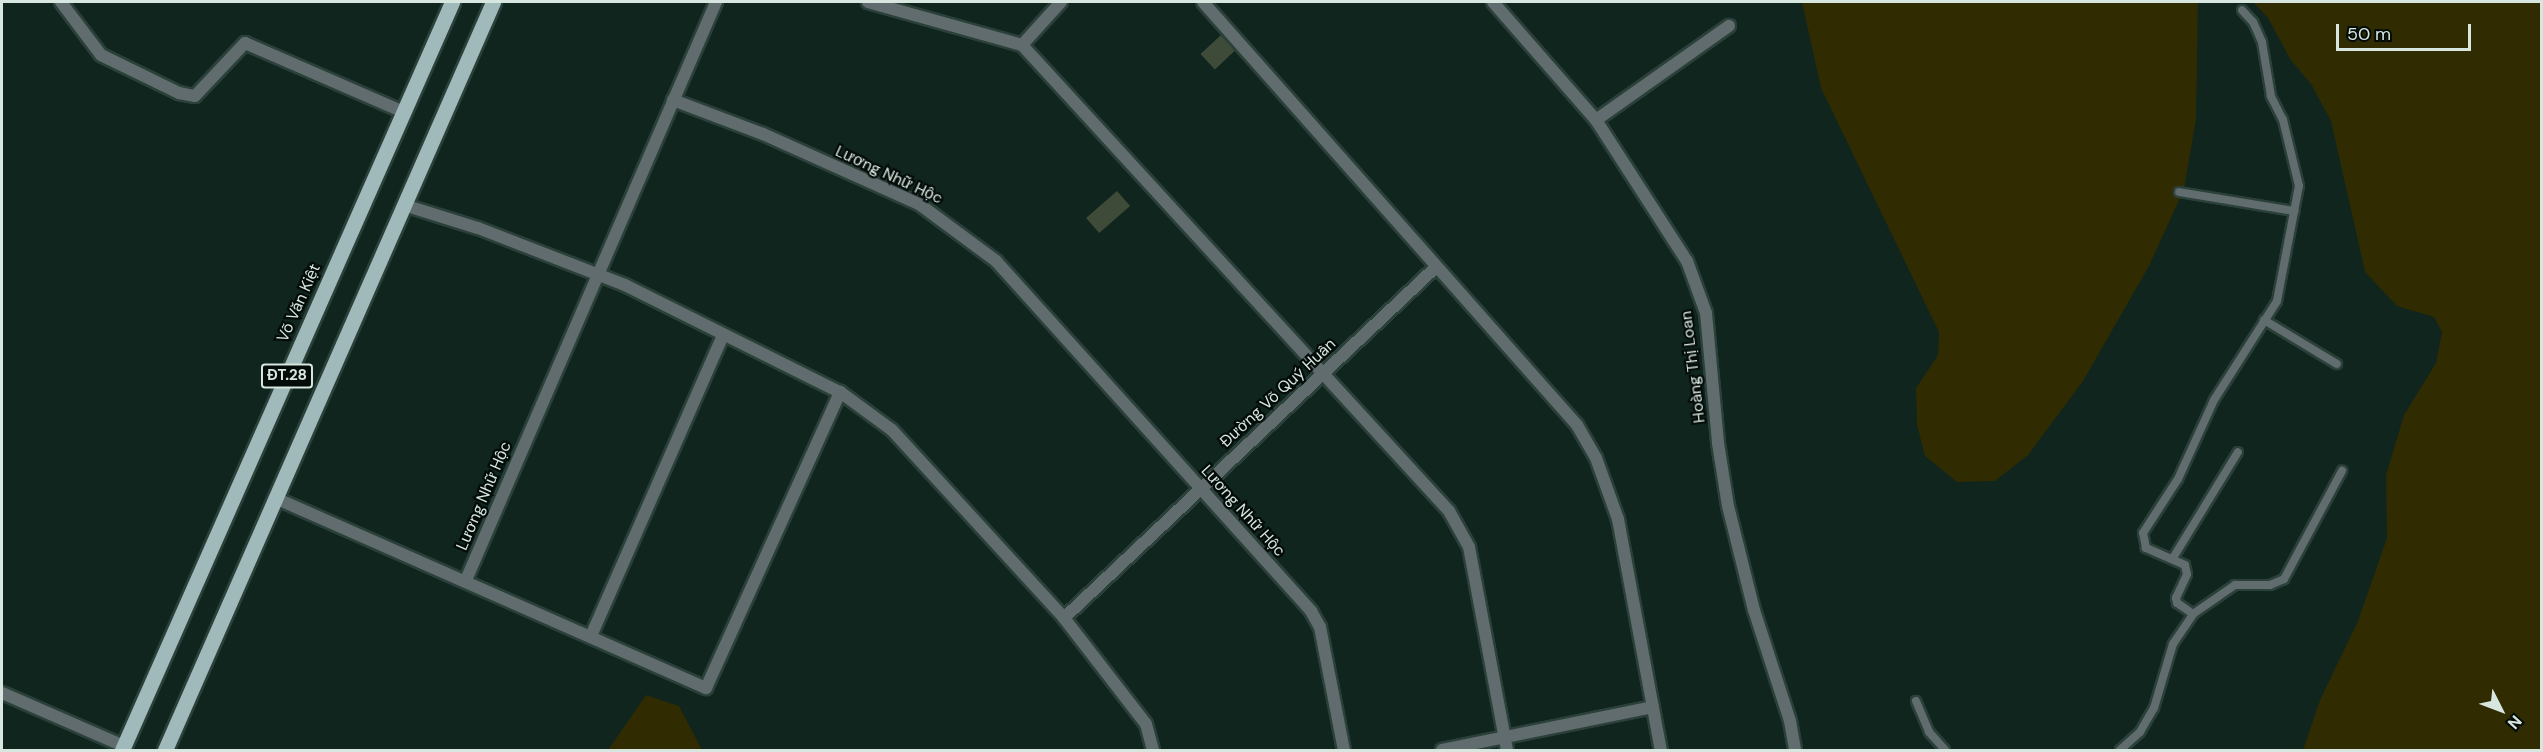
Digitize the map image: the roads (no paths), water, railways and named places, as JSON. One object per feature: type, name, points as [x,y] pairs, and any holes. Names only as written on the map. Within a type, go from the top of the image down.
[{"type":"main road","name":"Võ Văn Kiệt","points":[[123,748],[452,2]]},
{"type":"main road","name":"ĐT.28","points":[[165,750],[493,2]]},
{"type":"street","points":[[61,2],[101,55],[178,93],[195,96],[245,43],[404,112]]},
{"type":"street","points":[[673,100],[716,2]]},
{"type":"street","points":[[868,2],[1022,45],[1325,372],[1449,511],[1469,547],[1507,750]]},
{"type":"street","points":[[1022,45],[1061,2]]},
{"type":"street","points":[[1203,2],[1577,425],[1596,458],[1618,519],[1661,750]]},
{"type":"street","name":"Hoàng Thị Loan","points":[[1493,2],[1596,120],[1687,261],[1706,313],[1718,443],[1728,506],[1754,610],[1790,721],[1795,750]]},
{"type":"street","points":[[1596,120],[1729,26]]},
{"type":"street","name":"Lương Nhữ Hộc","points":[[466,580],[673,100],[763,134],[937,215],[996,261],[1311,611],[1320,627],[1344,750]]},
{"type":"street","points":[[404,205],[598,275],[840,392],[892,430],[1064,618],[1146,724],[1153,750]]},
{"type":"street","name":"Đường Võ Quý Huân","points":[[1064,618],[1436,267]]},
{"type":"street","points":[[591,636],[723,335]]},
{"type":"street","points":[[275,498],[466,580],[706,688],[840,392]]},
{"type":"street","points":[[2,693],[123,748]]},
{"type":"street","points":[[1442,750],[1653,707]]},
{"type":"lane","points":[[2193,614],[2177,603],[2187,569],[2173,558],[2146,548],[2143,533],[2178,479],[2214,400],[2280,292],[2278,276],[2299,186],[2286,130],[2271,96],[2262,42],[2253,22],[2242,10]]},
{"type":"lane","points":[[2179,192],[2294,211]]},
{"type":"lane","points":[[2264,320],[2337,364]]},
{"type":"lane","points":[[2173,558],[2238,452]]},
{"type":"lane","points":[[2120,750],[2140,732],[2154,708],[2173,644],[2193,614],[2235,585],[2270,585],[2284,579],[2342,471]]},
{"type":"lane","points":[[1916,701],[1929,732],[1945,750]]}]
